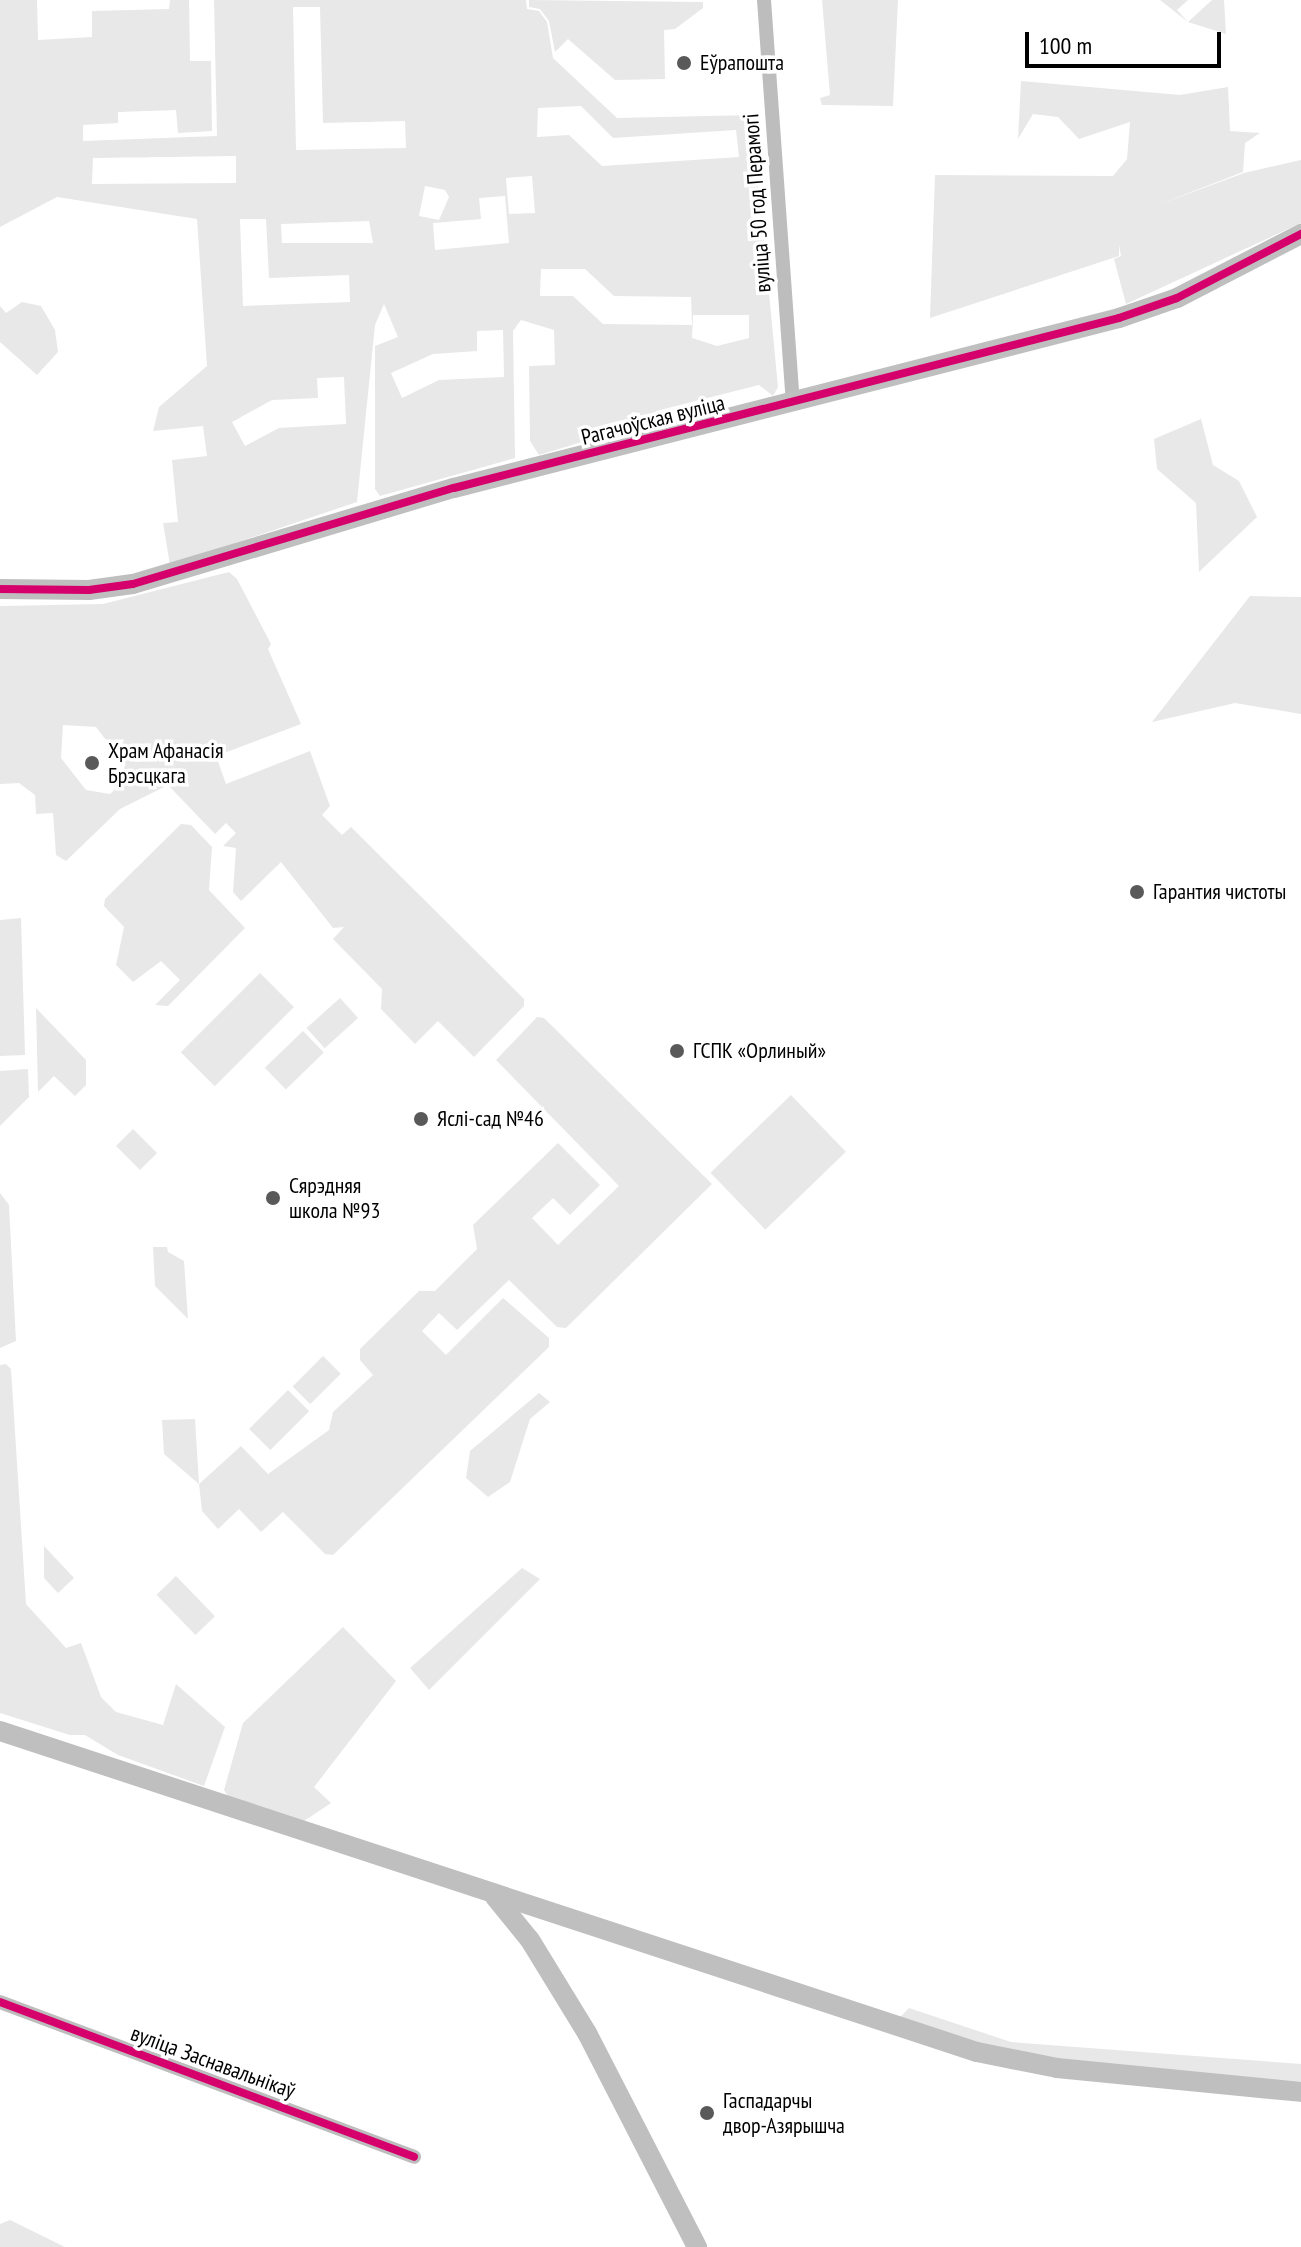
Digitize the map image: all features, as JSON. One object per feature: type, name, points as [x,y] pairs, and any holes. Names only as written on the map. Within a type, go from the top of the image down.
[{"type":"main road","name":"Рагачоўская вуліца","points":[[0,589],[89,590],[133,584],[454,488],[1151,308],[1301,234]]},
{"type":"main road","points":[[0,1731],[495,1897],[977,2052],[1057,2068],[1301,2092]]},
{"type":"main road","points":[[495,1897],[530,1940],[587,2033],[697,2247]]},
{"type":"street","name":"вуліца 50 год Перамогі","points":[[764,0],[793,402]]},
{"type":"street","name":"вуліца Заснавальнікаў","points":[[0,2002],[414,2157]]},
{"type":"shaded area","points":[[0,0],[37,0],[38,40],[92,37],[92,11],[169,9],[170,0],[189,0],[190,61],[211,61],[212,131],[178,133],[176,110],[118,112],[118,123],[83,125],[83,141],[217,136],[214,0],[526,0],[527,9],[539,11],[547,22],[553,58],[617,118],[752,115],[778,387],[773,396],[759,385],[656,411],[651,421],[539,455],[530,441],[529,366],[555,365],[554,330],[521,320],[513,331],[515,458],[380,496],[375,489],[375,346],[398,337],[384,304],[375,325],[357,502],[170,565],[163,523],[178,522],[172,460],[207,456],[203,426],[153,431],[159,407],[207,366],[197,219],[57,197],[0,227]],"holes":[[[293,7],[320,7],[323,123],[405,121],[406,148],[296,150]],[[581,106],[613,138],[736,130],[739,157],[602,166],[569,135],[537,137],[538,108]],[[236,156],[236,183],[92,184],[93,158]],[[532,176],[535,213],[509,214],[506,178]],[[425,186],[445,190],[449,197],[439,220],[419,216]],[[505,196],[509,243],[435,250],[433,223],[481,219],[479,198]],[[240,219],[266,219],[269,278],[349,275],[350,302],[243,306]],[[369,221],[373,243],[282,243],[281,224]],[[541,269],[585,269],[614,296],[691,297],[692,325],[603,324],[573,296],[540,296]],[[693,315],[749,315],[749,338],[717,346],[692,338]],[[503,330],[504,377],[439,380],[402,398],[391,373],[433,354],[477,351],[477,331]],[[344,377],[346,424],[279,428],[245,446],[232,422],[272,400],[318,398],[317,378]]]},
{"type":"shaded area","points":[[529,0],[703,2],[703,8],[675,29],[664,30],[665,79],[615,80],[568,39],[555,52],[549,21],[540,9],[529,7]]},
{"type":"shaded area","points":[[822,0],[898,0],[893,106],[822,105],[820,98],[830,95]]},
{"type":"shaded area","points":[[1160,0],[1188,0],[1177,10],[1188,22]]},
{"type":"shaded area","points":[[1212,0],[1224,0],[1226,34],[1188,22]]},
{"type":"shaded area","points":[[1021,81],[1180,95],[1228,87],[1230,131],[1260,133],[1245,143],[1243,172],[1155,206],[1244,173],[1301,160],[1301,223],[1126,304],[1114,259],[1121,256],[1119,245],[1119,256],[930,318],[935,175],[1113,176],[1127,159],[1130,122],[1079,139],[1058,117],[1033,114],[1018,139]]},
{"type":"shaded area","points":[[22,302],[41,306],[55,330],[58,352],[37,375],[0,342],[0,306],[6,313]]},
{"type":"shaded area","points":[[1201,419],[1213,465],[1239,481],[1257,517],[1199,572],[1196,503],[1157,469],[1154,439]]},
{"type":"shaded area","points":[[229,572],[237,579],[271,644],[268,649],[301,724],[216,756],[226,784],[310,751],[330,806],[322,815],[342,835],[351,827],[524,999],[524,1006],[474,1057],[438,1021],[415,1044],[381,1009],[382,989],[333,939],[344,927],[333,928],[281,862],[241,901],[233,892],[236,848],[223,846],[236,833],[226,823],[215,834],[168,785],[120,809],[66,861],[56,855],[53,813],[36,814],[35,795],[19,783],[0,784],[0,606],[103,604]],"holes":[[[63,725],[96,727],[125,765],[119,786],[110,794],[86,790],[61,758]]]},
{"type":"shaded area","points":[[1250,596],[1301,597],[1301,714],[1235,703],[1152,722]]},
{"type":"shaded area","points":[[181,824],[191,825],[212,847],[209,890],[245,928],[168,1006],[155,1005],[180,980],[161,961],[133,982],[116,965],[124,927],[104,906],[105,899]]},
{"type":"shaded area","points":[[21,918],[25,1055],[0,1056],[0,920]]},
{"type":"shaded area","points":[[260,973],[294,1007],[215,1086],[181,1052]]},
{"type":"shaded area","points":[[340,998],[358,1018],[325,1048],[307,1028]]},
{"type":"shaded area","points":[[36,1008],[86,1060],[86,1085],[75,1096],[54,1076],[38,1092]]},
{"type":"shaded area","points":[[537,1017],[544,1018],[712,1184],[566,1328],[557,1327],[509,1280],[457,1330],[439,1313],[422,1331],[446,1355],[503,1298],[549,1338],[549,1347],[333,1555],[325,1554],[283,1512],[261,1532],[239,1509],[218,1529],[202,1511],[199,1484],[241,1446],[268,1474],[329,1430],[333,1412],[373,1375],[360,1360],[360,1349],[419,1291],[435,1291],[477,1249],[473,1225],[558,1143],[600,1185],[570,1215],[553,1198],[532,1218],[558,1245],[619,1186],[496,1060]]},
{"type":"shaded area","points":[[303,1031],[324,1053],[286,1089],[265,1068]]},
{"type":"shaded area","points":[[28,1069],[29,1097],[0,1126],[0,1071]]},
{"type":"shaded area","points":[[791,1095],[846,1152],[765,1230],[710,1173]]},
{"type":"shaded area","points":[[133,1129],[157,1153],[140,1170],[116,1146]]},
{"type":"shaded area","points":[[0,1193],[9,1205],[16,1341],[0,1348]]},
{"type":"shaded area","points":[[153,1247],[167,1247],[168,1252],[184,1261],[188,1319],[155,1286]]},
{"type":"shaded area","points":[[323,1356],[341,1374],[310,1404],[293,1386]]},
{"type":"shaded area","points":[[6,1364],[11,1369],[26,1604],[66,1648],[81,1643],[101,1697],[116,1712],[163,1725],[176,1684],[225,1727],[204,1786],[118,1755],[85,1735],[70,1735],[0,1713],[0,1365]]},
{"type":"shaded area","points":[[288,1390],[309,1411],[270,1450],[249,1429]]},
{"type":"shaded area","points":[[539,1393],[550,1402],[530,1419],[510,1482],[488,1497],[466,1478],[470,1451]]},
{"type":"shaded area","points":[[195,1419],[199,1484],[164,1454],[162,1420]]},
{"type":"shaded area","points":[[44,1546],[74,1578],[58,1593],[44,1578]]},
{"type":"shaded area","points":[[522,1568],[540,1579],[429,1690],[410,1668]]},
{"type":"shaded area","points":[[176,1576],[215,1616],[195,1635],[157,1595]]},
{"type":"shaded area","points":[[343,1627],[396,1681],[314,1787],[331,1803],[301,1823],[228,1796],[224,1790],[243,1723]]},
{"type":"shaded area","points":[[909,2008],[1011,2042],[1301,2064],[1301,2092],[1057,2068],[894,2023]]},
{"type":"shaded area","points":[[10,2220],[65,2247],[0,2247],[0,2224]]},
{"type":"cycle path","points":[[0,589],[89,590],[133,584],[454,488],[1119,318],[1177,298],[1301,234]]},
{"type":"cycle path","points":[[0,2002],[414,2157]]},
{"type":"place","name":"Еўрапошта","points":[[684,63]]},
{"type":"place","name":"Храм Афанасія Брэсцкага","points":[[92,763]]},
{"type":"place","name":"Гарантия чистоты","points":[[1137,892]]},
{"type":"place","name":"ГСПК «Орлиный»","points":[[677,1051]]},
{"type":"place","name":"Яслі-сад №46","points":[[421,1119]]},
{"type":"place","name":"Сярэдняя школа №93","points":[[273,1198]]},
{"type":"place","name":"Гаспадарчы двор-Азярышча","points":[[707,2113]]}]
